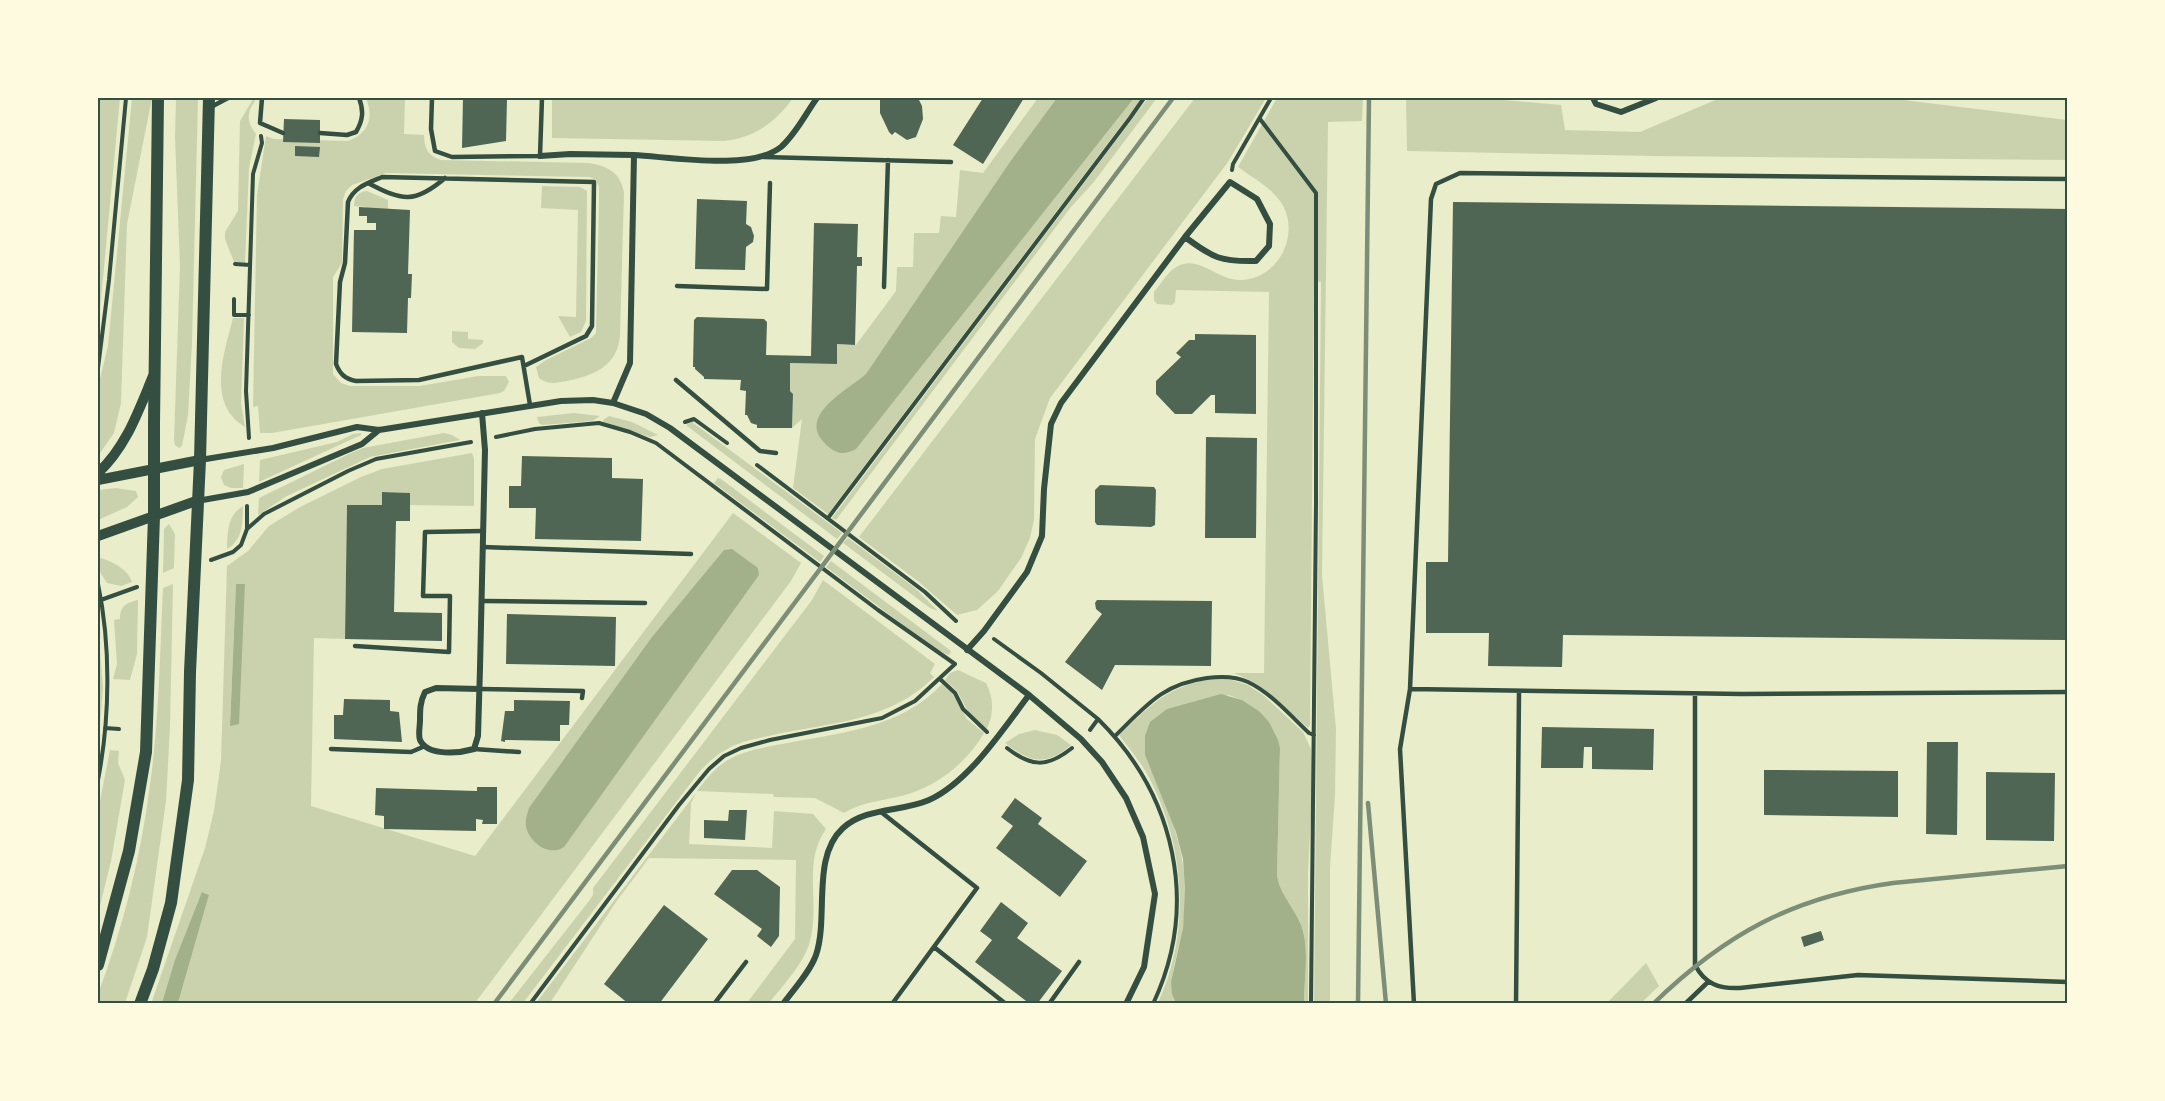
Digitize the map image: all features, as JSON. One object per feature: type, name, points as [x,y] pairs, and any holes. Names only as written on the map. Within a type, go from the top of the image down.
[{"type":"main road","points":[[98,965],[129,851],[146,753],[154,516],[158,98]]},
{"type":"main road","points":[[140,1004],[153,969],[171,903],[188,780],[196,501],[200,460],[209,103]]},
{"type":"street","points":[[540,156],[634,155],[738,161],[762,157],[780,147],[817,98]]},
{"type":"street","points":[[1593,98],[1596,104],[1621,112],[1656,98]]},
{"type":"street","points":[[614,403],[630,363],[634,155]]},
{"type":"street","points":[[967,650],[984,631],[1027,572],[1042,536],[1051,424],[1061,403],[1185,237],[1230,182],[1257,199],[1270,224],[1269,246],[1256,261],[1230,262],[1210,256],[1185,237]]},
{"type":"street","points":[[98,473],[111,461],[124,441],[154,373]]},
{"type":"street","points":[[98,480],[273,448],[357,427],[379,430],[561,401],[593,400],[614,403],[646,414],[670,428],[835,549],[1029,695],[1081,739],[1102,762],[1126,798],[1143,837],[1155,894],[1144,967],[1126,1004]]},
{"type":"street","points":[[480,689],[436,688],[424,692],[420,704],[419,738],[425,746],[438,751],[463,752],[474,749],[478,736],[480,689],[485,440],[482,413]]},
{"type":"street","points":[[98,536],[196,501],[248,492],[362,444],[379,430]]},
{"type":"street","points":[[783,1004],[816,956],[820,936],[824,871],[830,845],[843,828],[861,817],[929,800],[956,781],[975,765],[1029,695]]},
{"type":"lane","points":[[209,103],[228,98]]},
{"type":"lane","points":[[262,98],[260,123],[283,133]]},
{"type":"lane","points":[[320,133],[347,135],[356,132],[362,122],[363,109],[359,98]]},
{"type":"lane","points":[[432,98],[431,129],[435,151],[452,157],[540,156],[542,98]]},
{"type":"lane","points":[[762,157],[951,162]]},
{"type":"lane","points":[[884,287],[888,160]]},
{"type":"lane","points":[[1414,1004],[1400,749],[1410,688],[1431,199],[1436,184],[1460,173],[2067,179]]},
{"type":"lane","points":[[524,366],[585,336],[592,326],[594,182],[382,177],[352,194],[348,202],[345,263],[340,282],[336,364],[339,372],[348,380],[419,380],[522,357],[530,405]]},
{"type":"lane","points":[[368,183],[389,194],[406,198],[427,193],[445,178]]},
{"type":"lane","points":[[677,286],[767,289],[770,183]]},
{"type":"lane","points":[[676,380],[760,451],[776,453]]},
{"type":"lane","points":[[355,646],[449,652],[450,596],[423,596],[425,532],[483,531]]},
{"type":"lane","points":[[483,547],[691,554]]},
{"type":"lane","points":[[482,601],[645,603]]},
{"type":"lane","points":[[1410,688],[1695,694],[2067,692]]},
{"type":"lane","points":[[480,689],[583,691],[582,698]]},
{"type":"lane","points":[[1516,1004],[1519,692]]},
{"type":"lane","points":[[1695,694],[1695,965],[1700,975],[1708,982],[1731,988],[1858,975],[2067,982]]},
{"type":"lane","points":[[331,749],[411,752],[425,746]]},
{"type":"lane","points":[[474,749],[519,752]]},
{"type":"lane","points":[[881,812],[977,888],[892,1004]]},
{"type":"lane","points":[[934,947],[1006,1004]]},
{"type":"lane","points":[[714,1004],[746,962]]},
{"type":"lane","points":[[1049,1004],[1079,962]]},
{"type":"lane","points":[[1685,1004],[1708,982]]},
{"type":"path","points":[[98,368],[109,280],[126,98]]},
{"type":"path","points":[[828,518],[1144,98]]},
{"type":"path","points":[[1230,182],[1233,164],[1271,98]]},
{"type":"path","points":[[1260,119],[1316,193],[1317,384],[1311,1004]]},
{"type":"path","points":[[249,452],[250,424],[246,390],[253,174],[262,143],[260,123]]},
{"type":"path","points":[[235,264],[250,265]]},
{"type":"path","points":[[234,299],[234,315],[249,315]]},
{"type":"path","points":[[656,443],[670,428],[694,419],[731,446]]},
{"type":"path","points":[[247,529],[264,514],[283,503],[376,459],[535,429],[599,423],[656,443],[878,610],[955,664],[915,701],[882,718],[770,740],[741,748],[724,756],[709,769],[679,805],[530,1004]]},
{"type":"path","points":[[749,459],[925,592],[975,642]]},
{"type":"path","points":[[195,566],[233,552],[241,545],[247,529],[248,492]]},
{"type":"path","points":[[99,601],[152,582]]},
{"type":"path","points":[[98,584],[107,677],[105,728],[98,780]]},
{"type":"path","points":[[984,631],[1041,673],[1098,719],[1114,735],[1158,695],[1171,687],[1198,679],[1233,676],[1263,691],[1314,735]]},
{"type":"path","points":[[940,679],[955,693],[963,709],[995,739],[1018,757],[1036,762],[1049,762],[1057,759],[1081,739],[1098,719]]},
{"type":"path","points":[[105,728],[119,729]]},
{"type":"shaded area","points":[[98,98],[120,98],[98,331]]},
{"type":"shaded area","points":[[132,98],[152,98],[127,224],[121,403],[114,433],[98,456],[98,387],[108,346]]},
{"type":"shaded area","points":[[176,98],[198,98],[192,343],[188,415],[182,446],[179,448],[175,445],[174,440],[180,266],[175,137]]},
{"type":"shaded area","points":[[366,98],[405,98],[404,134],[424,135],[428,151],[441,160],[588,163],[607,168],[616,175],[624,193],[620,335],[615,355],[609,362],[586,376],[556,383],[549,383],[539,378],[536,367],[591,338],[596,333],[599,187],[596,180],[590,177],[386,173],[352,185],[346,191],[343,199],[342,263],[333,277],[333,374],[341,383],[350,386],[420,386],[478,376],[506,376],[509,382],[504,391],[500,393],[272,433],[260,433],[258,406],[253,407],[257,195],[266,136],[274,139],[348,141],[361,134],[368,124],[370,112]]},
{"type":"shaded area","points":[[552,98],[793,98],[772,121],[755,132],[724,141],[552,138]]},
{"type":"shaded area","points":[[1038,98],[1142,98],[828,514],[793,488],[802,419],[792,428],[793,394],[790,391],[790,363],[837,364],[837,344],[856,345],[896,291],[897,267],[913,267],[914,233],[939,233],[941,216],[956,217],[960,170],[983,173]]},
{"type":"shaded area","points":[[1057,98],[1134,98],[856,449],[843,453],[836,452],[820,437],[816,426],[819,416],[836,397],[866,374],[1010,162]]},
{"type":"shaded area","points":[[1148,98],[1157,98],[1093,183],[1071,207],[836,520],[832,518]]},
{"type":"shaded area","points":[[1195,98],[1266,98],[1228,162],[1050,398],[1035,439],[1034,520],[1030,538],[1021,558],[998,591],[977,610],[957,615],[919,582],[859,537]]},
{"type":"shaded area","points":[[1277,98],[1363,98],[1362,121],[1328,122],[1322,575],[1336,729],[1335,795],[1330,868],[1330,1003],[1314,1003],[1321,282],[1314,281],[1310,725],[1308,728],[1264,689],[1233,673],[1264,673],[1269,292],[1176,290],[1175,302],[1172,305],[1157,304],[1154,300],[1154,292],[1174,268],[1183,264],[1197,264],[1225,277],[1240,280],[1255,278],[1277,261],[1288,235],[1288,221],[1284,207],[1271,191],[1238,167]]},
{"type":"shaded area","points":[[1406,98],[1480,98],[1561,105],[1565,130],[1640,132],[1720,98],[1887,98],[2067,120],[2067,160],[1407,151]]},
{"type":"shaded area","points":[[253,99],[255,101],[249,118],[256,134],[249,168],[245,263],[234,262],[225,239],[225,232],[238,211],[240,121]]},
{"type":"shaded area","points":[[542,186],[580,187],[587,191],[586,321],[581,332],[570,337],[558,316],[576,317],[578,210],[541,208]]},
{"type":"shaded area","points":[[367,191],[388,200],[388,210],[354,206],[357,196]]},
{"type":"shaded area","points":[[233,318],[244,318],[241,403],[245,427],[233,417],[225,405],[222,392],[223,362]]},
{"type":"shaded area","points":[[452,331],[468,332],[468,339],[483,340],[483,343],[475,349],[459,348],[452,342]]},
{"type":"shaded area","points":[[574,413],[600,416],[592,421],[542,425],[537,417]]},
{"type":"shaded area","points":[[609,416],[632,422],[658,435],[650,437],[604,423],[603,420]]},
{"type":"shaded area","points":[[692,422],[842,533],[837,539],[687,426]]},
{"type":"shaded area","points":[[361,433],[361,435],[259,482],[260,460],[337,442],[353,434]]},
{"type":"shaded area","points":[[444,433],[460,440],[370,457],[287,496],[258,515],[259,498],[351,453],[363,448]]},
{"type":"shaded area","points":[[472,453],[474,506],[410,505],[410,493],[383,492],[382,505],[347,505],[345,639],[314,638],[311,806],[475,856],[733,513],[801,563],[791,581],[475,1003],[178,1003],[209,895],[203,892],[162,1003],[151,1004],[205,848],[214,811],[221,761],[227,566],[248,551],[269,526],[300,507],[382,469]],"holes":[[[236,584],[245,584],[230,726]]]},
{"type":"shaded area","points":[[244,464],[243,488],[231,488],[224,485],[221,477],[224,470]]},
{"type":"shaded area","points":[[718,478],[824,556],[820,562],[714,483]]},
{"type":"shaded area","points":[[116,488],[136,491],[138,497],[127,507],[98,520],[98,490]]},
{"type":"shaded area","points":[[243,506],[239,535],[233,545],[227,549],[231,519]]},
{"type":"shaded area","points":[[169,524],[175,534],[174,568],[163,573],[164,529]]},
{"type":"shaded area","points":[[848,538],[915,588],[938,611],[930,608],[843,543]]},
{"type":"shaded area","points":[[732,549],[758,568],[759,575],[564,847],[552,850],[541,847],[528,833],[526,827],[529,808],[652,637],[724,550]]},
{"type":"shaded area","points":[[101,558],[124,570],[132,582],[121,586],[107,583],[100,572],[99,560]]},
{"type":"shaded area","points":[[831,561],[951,651],[950,654],[931,646],[826,567]]},
{"type":"shaded area","points":[[823,580],[935,664],[930,673],[934,677],[917,691],[880,711],[860,718],[746,741],[734,745],[717,756],[700,771],[523,1003],[509,1003],[589,901],[593,895],[593,888],[812,600]]},
{"type":"shaded area","points":[[173,584],[166,801],[147,937],[125,1003],[98,1003],[98,994],[123,918],[142,838],[155,736],[163,588]]},
{"type":"shaded area","points":[[236,584],[245,584],[239,724],[230,726]]},
{"type":"shaded area","points":[[138,600],[137,654],[130,680],[113,679],[117,664],[114,620],[120,619],[124,606]]},
{"type":"shaded area","points":[[98,626],[103,688],[98,748]]},
{"type":"shaded area","points":[[958,670],[986,683],[991,694],[992,706],[987,729],[970,715],[957,691],[945,680],[950,673]]},
{"type":"shaded area","points":[[1225,678],[1248,685],[1263,695],[1303,732],[1311,749],[1308,1003],[1304,1003],[1306,953],[1304,934],[1281,889],[1277,875],[1280,748],[1259,711],[1229,695],[1167,709],[1145,755],[1172,821],[1184,873],[1183,927],[1172,984],[1176,1003],[1158,1003],[1169,975],[1176,946],[1179,886],[1176,857],[1159,799],[1146,772],[1119,735],[1166,695],[1191,684]]},
{"type":"shaded area","points":[[942,684],[952,693],[967,719],[984,733],[959,764],[926,787],[901,796],[865,804],[844,813],[815,798],[697,791],[715,770],[736,756],[758,749],[868,727],[908,711]]},
{"type":"shaded area","points":[[1221,694],[1242,700],[1259,711],[1269,722],[1278,740],[1280,748],[1277,875],[1281,889],[1304,934],[1306,953],[1304,1003],[1176,1003],[1172,994],[1171,982],[1183,928],[1185,889],[1183,859],[1176,832],[1145,755],[1145,736],[1150,722],[1167,709]]},
{"type":"shaded area","points":[[1035,730],[1057,735],[1071,745],[1054,757],[1038,759],[1030,758],[1005,743],[1019,734]]},
{"type":"shaded area","points":[[110,750],[119,751],[118,763],[125,780],[111,861],[98,914],[98,811]]},
{"type":"shaded area","points":[[696,793],[691,803],[689,844],[772,848],[774,811],[813,814],[826,829],[819,841],[813,868],[811,937],[794,972],[769,1003],[747,1003],[795,939],[796,860],[649,858],[616,902],[550,1003],[536,1003]]},
{"type":"shaded area","points":[[202,892],[209,895],[178,1003],[162,1003],[175,960]]},
{"type":"shaded area","points":[[1646,963],[1659,986],[1641,1003],[1607,1003]]},
{"type":"building","points":[[463,98],[507,98],[506,141],[462,148]]},
{"type":"building","points":[[880,98],[918,98],[922,106],[923,119],[916,137],[907,140],[895,132],[892,135],[889,132],[880,113]]},
{"type":"building","points":[[983,98],[1024,98],[983,164],[953,145]]},
{"type":"building","points":[[284,119],[320,120],[320,143],[283,142]]},
{"type":"building","points":[[295,146],[320,147],[319,157],[295,156]]},
{"type":"building","points":[[697,199],[747,201],[746,224],[751,227],[754,236],[753,242],[746,247],[745,270],[695,269]]},
{"type":"building","points":[[1453,202],[2068,209],[2068,640],[1563,635],[1562,667],[1488,666],[1489,633],[1426,633],[1426,562],[1448,562]]},
{"type":"building","points":[[359,207],[410,210],[408,274],[412,274],[411,298],[408,298],[407,333],[352,332],[354,230],[376,230],[376,223],[367,223],[367,216],[359,216]]},
{"type":"building","points":[[814,223],[858,224],[857,257],[862,257],[862,266],[857,266],[855,345],[837,344],[837,364],[790,363],[790,391],[793,394],[792,428],[757,428],[757,425],[751,423],[745,415],[746,391],[740,390],[741,380],[704,379],[693,367],[694,320],[697,317],[764,319],[767,322],[766,355],[811,356]]},
{"type":"building","points":[[1195,334],[1256,335],[1256,414],[1215,413],[1215,395],[1211,395],[1192,414],[1175,414],[1156,394],[1156,381],[1181,357],[1176,353],[1189,340],[1195,340]]},
{"type":"building","points":[[1206,437],[1257,438],[1256,538],[1205,538]]},
{"type":"building","points":[[522,456],[612,458],[612,478],[643,479],[641,541],[535,539],[536,508],[509,508],[509,486],[521,486]]},
{"type":"building","points":[[1100,485],[1154,487],[1156,490],[1155,525],[1151,527],[1097,525],[1095,522],[1095,490]]},
{"type":"building","points":[[382,492],[410,493],[410,521],[396,521],[394,612],[442,613],[442,641],[345,639],[347,505],[382,505]]},
{"type":"building","points":[[1097,600],[1212,601],[1211,666],[1115,665],[1102,690],[1065,662],[1102,614],[1096,609]]},
{"type":"building","points":[[507,614],[616,617],[615,666],[506,664]]},
{"type":"building","points":[[344,699],[390,700],[390,711],[399,712],[402,742],[334,739],[334,715],[343,715]]},
{"type":"building","points":[[514,700],[570,701],[569,725],[560,725],[560,741],[501,741],[505,711],[514,711]]},
{"type":"building","points":[[1542,727],[1654,729],[1653,770],[1592,769],[1592,747],[1584,747],[1583,768],[1541,768]]},
{"type":"building","points":[[1927,742],[1958,742],[1957,835],[1926,834]]},
{"type":"building","points":[[1764,770],[1898,771],[1898,817],[1764,815]]},
{"type":"building","points":[[1986,772],[2055,773],[2054,841],[1986,840]]},
{"type":"building","points":[[477,787],[497,787],[497,824],[482,824],[483,820],[476,819],[476,831],[384,829],[384,816],[375,815],[376,788],[477,791]]},
{"type":"building","points":[[1015,798],[1042,818],[1038,824],[1087,861],[1060,897],[996,848],[1013,826],[1001,817]]},
{"type":"building","points":[[729,810],[747,810],[745,840],[704,838],[704,820],[728,821]]},
{"type":"building","points":[[732,870],[757,870],[780,887],[779,936],[771,947],[757,936],[762,929],[714,894]]},
{"type":"building","points":[[1001,902],[1028,923],[1017,938],[1062,971],[1037,1004],[1030,1004],[975,962],[992,940],[980,931]]},
{"type":"building","points":[[664,905],[708,939],[659,1004],[629,1004],[604,984]]},
{"type":"building","points":[[1821,931],[1824,940],[1804,947],[1801,937]]},
{"type":"railway","points":[[494,1004],[1173,98]]},
{"type":"railway","points":[[1358,1004],[1369,98]]},
{"type":"railway","points":[[1368,803],[1386,1004]]},
{"type":"railway","points":[[1653,1004],[1680,979],[1734,939],[1792,909],[1823,898],[1893,883],[2068,866]]}]
